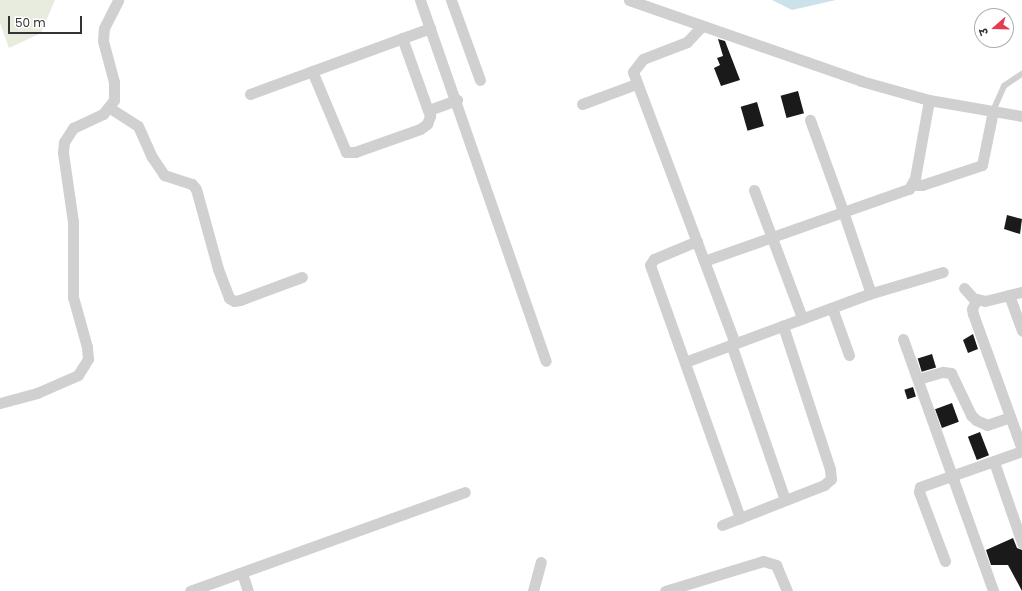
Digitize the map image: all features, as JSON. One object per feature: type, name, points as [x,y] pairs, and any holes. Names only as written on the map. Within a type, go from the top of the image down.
[{"type":"street","points":[[0,403],[38,393],[78,375],[88,359],[87,348],[73,297],[73,222],[62,153],[64,142],[73,128],[110,108],[116,92],[105,49],[104,28],[118,0]]},
{"type":"street","points":[[420,0],[457,100],[546,361]]},
{"type":"street","points":[[451,0],[480,80]]},
{"type":"street","points":[[628,0],[701,27],[862,81],[929,100],[1022,116]]},
{"type":"street","points":[[701,27],[687,42],[652,55],[638,63],[633,72],[636,84],[704,262],[785,500]]},
{"type":"street","points":[[250,94],[430,28]]},
{"type":"street","points":[[312,70],[346,152],[355,152],[420,129],[429,120],[429,110],[402,38]]},
{"type":"street","points":[[582,104],[636,84]]},
{"type":"street","points":[[429,110],[457,100]]},
{"type":"street","points":[[704,262],[771,236],[906,190],[912,185],[929,100]]},
{"type":"street","points":[[110,108],[138,126],[152,157],[164,175],[192,184],[196,189],[218,269],[229,298],[234,301],[240,300],[302,277]]},
{"type":"street","points":[[912,185],[922,185],[982,165],[993,111]]},
{"type":"street","points":[[810,120],[843,211],[869,294]]},
{"type":"street","points":[[754,190],[802,318]]},
{"type":"street","points":[[696,241],[654,259],[650,265],[740,518]]},
{"type":"street","points":[[685,362],[869,294],[943,272]]},
{"type":"street","points":[[964,288],[976,300],[985,301],[1022,292]]},
{"type":"street","points":[[1009,295],[1022,331]]},
{"type":"street","points":[[945,561],[919,490],[925,484],[994,462],[1022,450],[972,312],[976,300]]},
{"type":"street","points":[[832,308],[848,355]]},
{"type":"street","points":[[722,525],[824,486],[829,483],[832,475],[783,326]]},
{"type":"street","points":[[903,339],[993,591]]},
{"type":"street","points":[[918,379],[942,372],[950,373],[971,415],[976,420],[987,425],[1010,417]]},
{"type":"street","points":[[994,462],[1022,543]]},
{"type":"street","points":[[190,591],[465,492]]},
{"type":"street","points":[[665,591],[764,561],[776,565],[787,591]]},
{"type":"street","points":[[533,591],[541,562]]},
{"type":"street","points":[[242,573],[248,591]]},
{"type":"lane","points":[[993,111],[1004,86],[1022,74]]},
{"type":"shaded area","points":[[0,0],[55,0],[41,33],[9,48],[0,23]]},
{"type":"water","points":[[772,0],[836,0],[792,10]]},
{"type":"building","points":[[718,39],[725,41],[740,80],[721,86],[714,68],[720,65],[717,58],[723,56]]},
{"type":"building","points":[[798,91],[804,113],[787,118],[781,96]]},
{"type":"building","points":[[757,102],[764,126],[748,131],[741,107]]},
{"type":"building","points":[[1007,215],[1022,219],[1020,234],[1004,229]]},
{"type":"building","points":[[973,334],[978,349],[968,353],[963,340]]},
{"type":"building","points":[[932,354],[936,367],[922,372],[918,358]]},
{"type":"building","points":[[913,387],[916,397],[907,399],[904,390]]},
{"type":"building","points":[[952,403],[959,422],[942,428],[935,409]]},
{"type":"building","points":[[980,432],[989,455],[977,460],[968,437]]},
{"type":"building","points":[[1013,538],[1017,548],[1022,550],[1022,591],[1008,565],[991,565],[986,550]]}]
